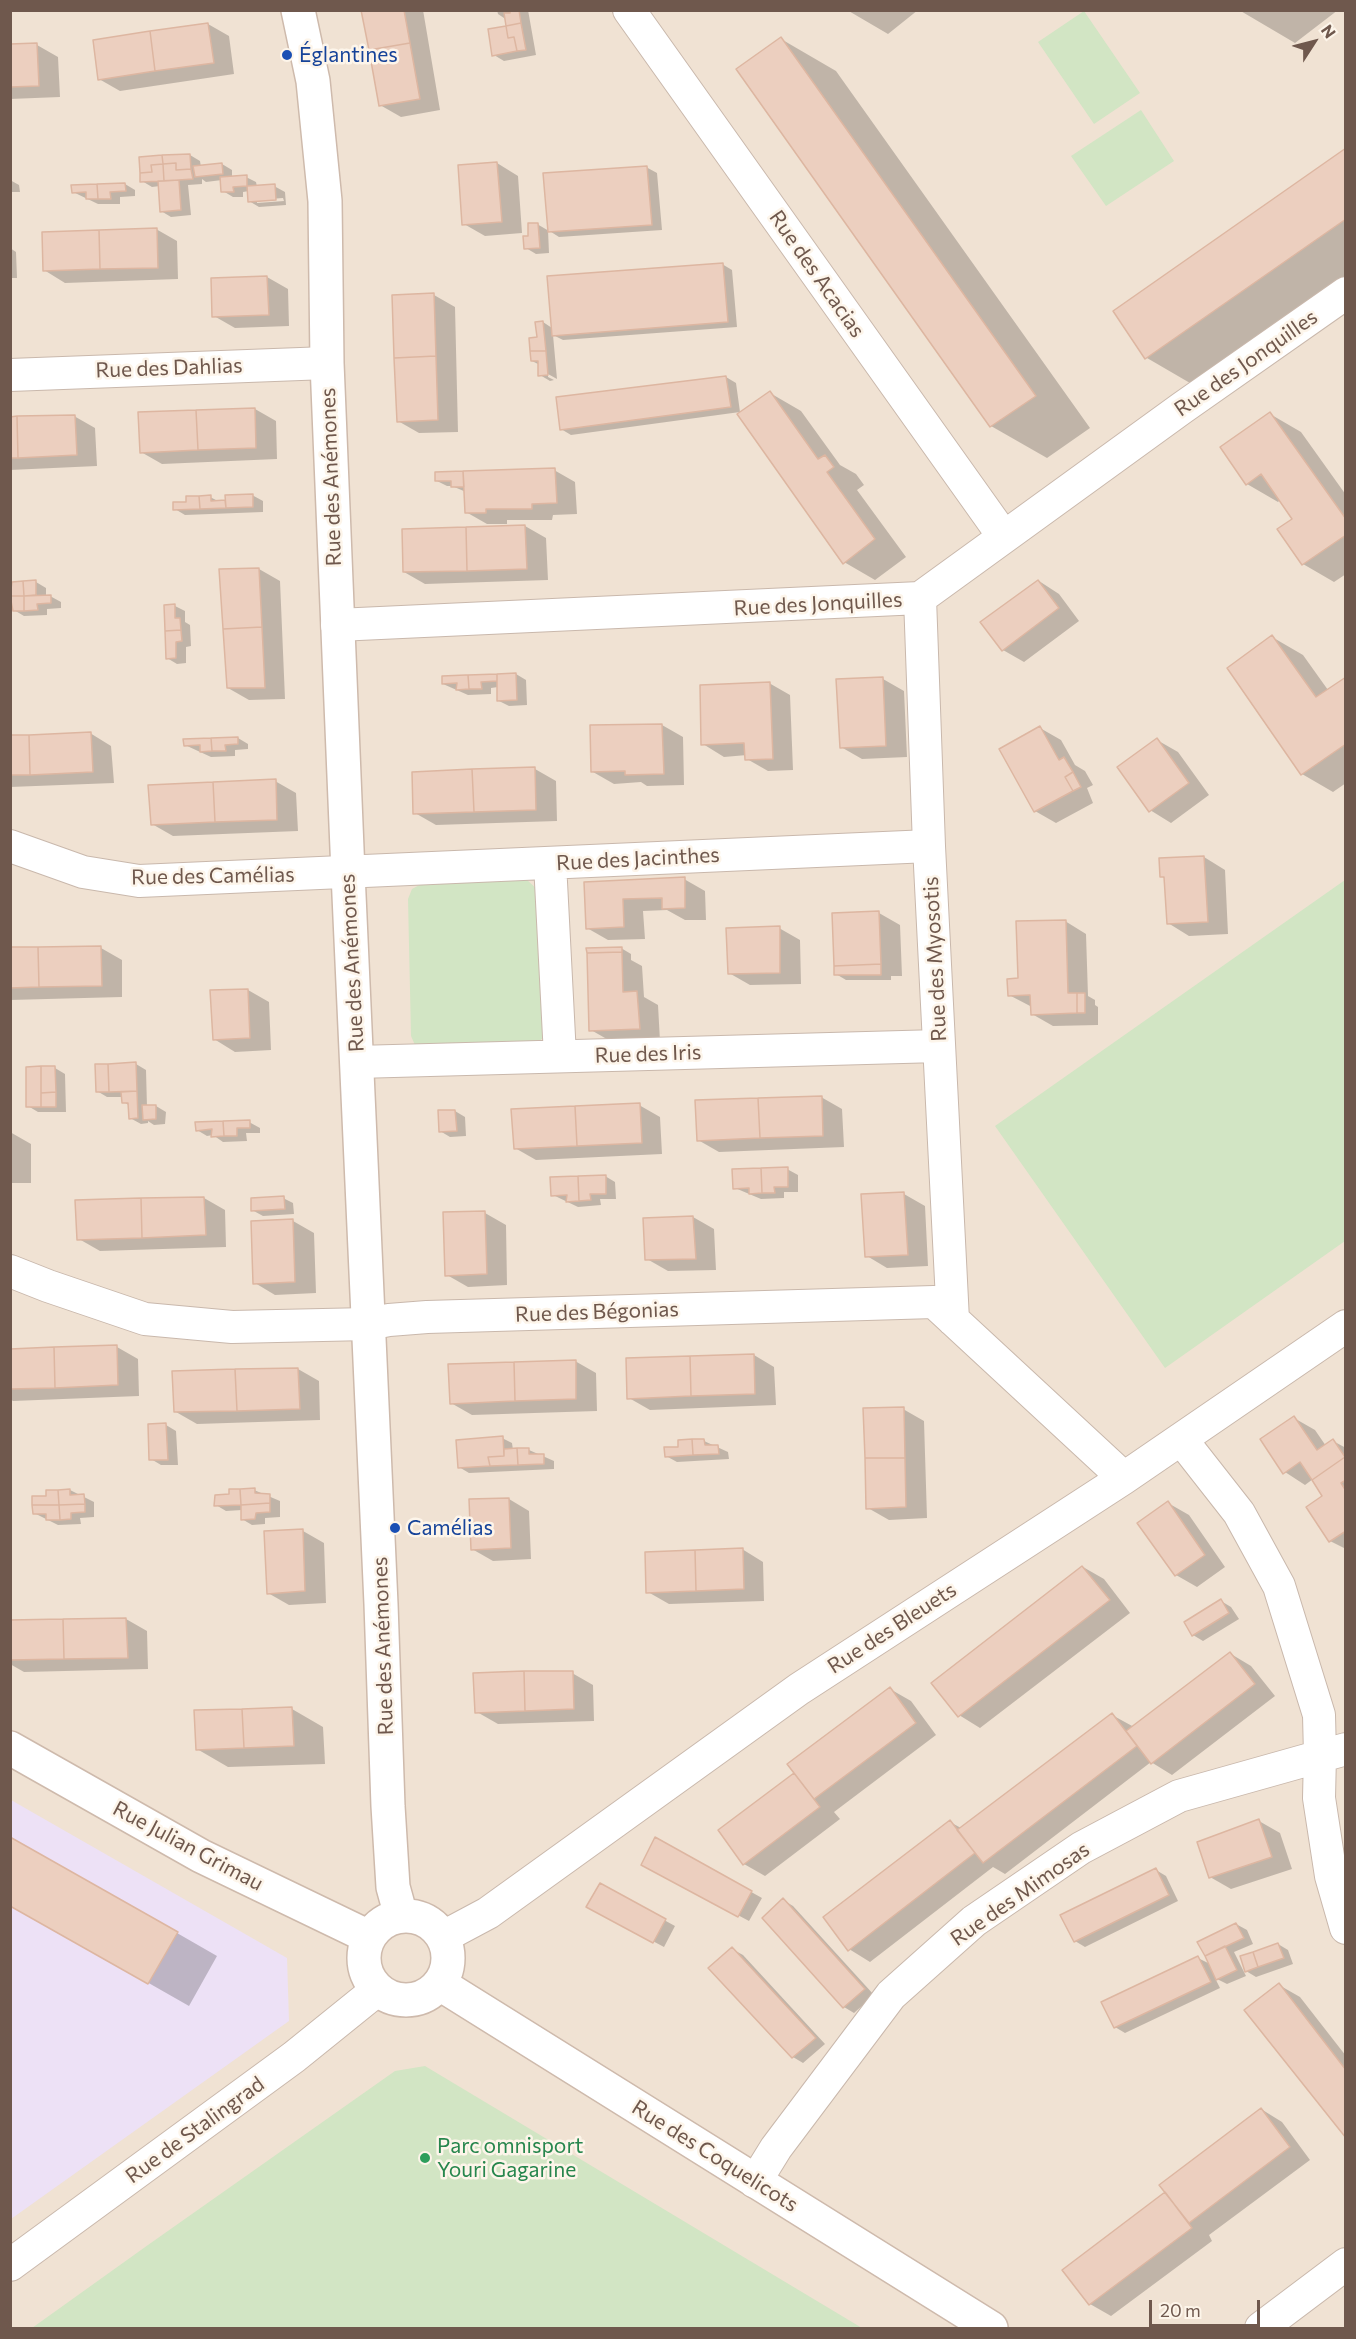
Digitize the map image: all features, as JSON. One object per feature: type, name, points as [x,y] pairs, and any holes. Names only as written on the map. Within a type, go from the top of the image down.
[{"type":"street","name":"Rue des Anémones","points":[[298,10],[313,81],[325,201],[327,363],[388,1806],[393,1887],[401,1916]]},
{"type":"street","name":"Rue des Acacias","points":[[629,10],[1004,537]]},
{"type":"street","name":"Rue des Jonquilles","points":[[338,625],[920,598],[1346,293]]},
{"type":"street","name":"Rue des Dahlias","points":[[10,375],[327,363]]},
{"type":"street","name":"Rue des Myosotis","points":[[920,598],[929,846],[953,1320]]},
{"type":"street","name":"Rue des Camélias","points":[[10,846],[83,872],[139,881],[348,873]]},
{"type":"street","name":"Rue des Jacinthes","points":[[348,873],[929,846]]},
{"type":"street","points":[[550,863],[560,1056]]},
{"type":"street","name":"Rue des Iris","points":[[357,1062],[939,1046]]},
{"type":"street","name":"Rue des Bégonias","points":[[10,1271],[145,1318],[232,1327],[368,1324],[427,1317],[934,1302],[1124,1478]]},
{"type":"street","name":"Rue des Bleuets","points":[[443,1937],[488,1913],[799,1689],[1124,1478],[1346,1326]]},
{"type":"street","points":[[1181,1439],[1239,1513],[1279,1586],[1318,1715],[1333,1752],[1319,1798],[1331,1876],[1346,1928]]},
{"type":"street","name":"Rue Julian Grimau","points":[[10,1748],[201,1856],[369,1937]]},
{"type":"street","name":"Rue des Mimosas","points":[[755,2182],[776,2148],[891,1995],[974,1922],[1081,1848],[1179,1796],[1333,1752]]},
{"type":"street","points":[[401,1916],[425,1920],[443,1937],[448,1952],[447,1969],[440,1984],[421,1998],[408,2001],[387,1997],[377,1990],[365,1969],[364,1953],[369,1937],[382,1922],[401,1916]]},
{"type":"street","name":"Rue des Coquelicots","points":[[440,1984],[991,2328]]},
{"type":"street","name":"Rue de Stalingrad","points":[[10,2265],[294,2057],[377,1990]]},
{"type":"street","points":[[1261,2328],[1346,2264]]},
{"type":"shaded area","points":[[11,11],[1345,11],[1345,2328],[11,2328]]},
{"type":"shaded area","points":[[11,1800],[287,1958],[289,2021],[11,2219]]},
{"type":"green space","points":[[1084,11],[1140,93],[1094,124],[1038,42]]},
{"type":"green space","points":[[1141,110],[1174,161],[1106,206],[1071,156]]},
{"type":"green space","points":[[526,879],[540,892],[546,1029],[543,1038],[534,1045],[415,1045],[411,1036],[408,899],[412,889],[425,882]]},
{"type":"green space","points":[[1345,880],[1345,1241],[1165,1368],[995,1126]]},
{"type":"green space","name":"Parc omnisport Youri Gagarine","points":[[425,2066],[862,2328],[32,2328],[395,2071]]},
{"type":"building","points":[[361,10],[404,10],[410,43],[369,50]]},
{"type":"building","points":[[510,10],[519,10],[521,23],[506,26],[504,13],[510,13]]},
{"type":"building","points":[[208,23],[214,63],[155,71],[150,31]]},
{"type":"building","points":[[521,23],[526,50],[517,51],[514,37],[508,38],[506,26]]},
{"type":"building","points":[[506,26],[508,38],[514,37],[517,51],[492,56],[488,29]]},
{"type":"building","points":[[150,31],[155,71],[98,80],[93,40]]},
{"type":"building","points":[[781,37],[1036,396],[990,427],[736,69]]},
{"type":"building","points":[[37,43],[39,86],[10,87],[10,44]]},
{"type":"building","points":[[410,43],[420,99],[379,106],[369,50]]},
{"type":"building","points":[[1346,148],[1346,219],[1145,359],[1113,311]]},
{"type":"building","points":[[190,154],[191,169],[176,170],[176,163],[163,164],[162,155]]},
{"type":"building","points":[[162,155],[163,164],[151,165],[152,172],[140,173],[139,157]]},
{"type":"building","points":[[497,162],[502,222],[462,225],[458,165]]},
{"type":"building","points":[[176,163],[176,170],[191,169],[193,179],[164,181],[163,164]]},
{"type":"building","points":[[222,163],[223,174],[195,177],[193,166]]},
{"type":"building","points":[[163,164],[164,181],[140,182],[140,173],[152,172],[151,165]]},
{"type":"building","points":[[647,166],[652,225],[548,232],[543,173]]},
{"type":"building","points":[[247,175],[247,186],[233,187],[234,192],[221,192],[220,177]]},
{"type":"building","points":[[179,180],[181,210],[160,212],[158,181]]},
{"type":"building","points":[[125,183],[126,191],[110,192],[111,199],[98,199],[97,184]]},
{"type":"building","points":[[97,184],[98,199],[86,199],[86,192],[72,193],[71,185]]},
{"type":"building","points":[[275,184],[276,200],[248,202],[247,186]]},
{"type":"building","points":[[528,223],[538,223],[540,248],[524,249],[523,236],[528,236]]},
{"type":"building","points":[[157,228],[158,268],[100,269],[99,230]]},
{"type":"building","points":[[99,230],[100,269],[43,271],[42,232]]},
{"type":"building","points":[[723,263],[728,322],[552,336],[547,276]]},
{"type":"building","points":[[267,276],[269,315],[212,317],[211,278]]},
{"type":"building","points":[[434,293],[436,356],[394,358],[392,295]]},
{"type":"building","points":[[543,321],[546,351],[530,351],[529,338],[537,337],[535,322]]},
{"type":"building","points":[[530,351],[546,351],[548,375],[538,376],[538,361],[531,361]]},
{"type":"building","points":[[436,356],[438,420],[397,422],[394,358]]},
{"type":"building","points":[[726,376],[731,407],[560,430],[556,397]]},
{"type":"building","points":[[770,391],[818,459],[825,455],[834,467],[827,472],[875,539],[843,564],[737,414]]},
{"type":"building","points":[[255,408],[256,448],[198,450],[196,410]]},
{"type":"building","points":[[196,410],[198,450],[140,453],[138,412]]},
{"type":"building","points":[[1270,412],[1346,519],[1346,535],[1302,565],[1277,529],[1292,519],[1261,474],[1246,485],[1220,447]]},
{"type":"building","points":[[75,415],[77,455],[18,458],[17,416]]},
{"type":"building","points":[[17,416],[18,458],[10,458],[10,417]]},
{"type":"building","points":[[555,468],[557,503],[532,504],[532,509],[486,509],[486,513],[465,513],[463,471]]},
{"type":"building","points":[[463,471],[464,487],[451,487],[451,481],[435,481],[435,472]]},
{"type":"building","points":[[253,494],[253,507],[226,508],[225,495]]},
{"type":"building","points":[[211,495],[211,501],[225,500],[226,508],[200,509],[199,496]]},
{"type":"building","points":[[186,496],[199,496],[200,509],[173,510],[173,502],[186,502]]},
{"type":"building","points":[[525,525],[527,569],[467,571],[466,527]]},
{"type":"building","points":[[466,527],[467,571],[403,572],[402,529]]},
{"type":"building","points":[[259,568],[262,627],[223,629],[219,569]]},
{"type":"building","points":[[36,580],[36,595],[24,596],[23,581]]},
{"type":"building","points":[[1038,580],[1059,608],[1002,651],[980,622]]},
{"type":"building","points":[[23,581],[24,596],[10,596],[12,582]]},
{"type":"building","points":[[51,595],[51,603],[37,604],[38,610],[24,611],[24,596]]},
{"type":"building","points":[[10,596],[24,596],[24,611],[13,611]]},
{"type":"building","points":[[175,604],[175,618],[180,618],[181,630],[165,631],[164,605]]},
{"type":"building","points":[[262,627],[265,688],[227,688],[223,629]]},
{"type":"building","points":[[181,630],[182,641],[176,642],[176,658],[166,659],[165,631]]},
{"type":"building","points":[[1272,635],[1316,697],[1346,677],[1346,744],[1301,775],[1227,668]]},
{"type":"building","points":[[516,673],[517,700],[497,701],[497,674]]},
{"type":"building","points":[[497,674],[497,681],[481,682],[482,689],[469,689],[468,675]]},
{"type":"building","points":[[468,675],[469,689],[456,690],[457,683],[442,684],[442,676]]},
{"type":"building","points":[[883,677],[886,746],[840,748],[836,679]]},
{"type":"building","points":[[770,682],[773,759],[745,760],[744,743],[701,745],[700,685]]},
{"type":"building","points":[[662,724],[664,774],[625,775],[625,771],[591,772],[590,725]]},
{"type":"building","points":[[1040,726],[1059,760],[1064,757],[1073,772],[1065,777],[1073,791],[1034,812],[999,749]]},
{"type":"building","points":[[91,732],[93,772],[30,775],[29,735]]},
{"type":"building","points":[[10,735],[29,735],[30,775],[10,775]]},
{"type":"building","points":[[238,737],[238,744],[225,745],[226,751],[212,751],[211,738]]},
{"type":"building","points":[[211,738],[212,751],[200,752],[200,745],[184,746],[183,739]]},
{"type":"building","points":[[1157,738],[1189,783],[1149,812],[1117,767]]},
{"type":"building","points":[[535,767],[536,810],[474,812],[472,769]]},
{"type":"building","points":[[472,769],[474,812],[413,814],[412,772]]},
{"type":"building","points":[[1073,772],[1081,787],[1073,791],[1065,777]]},
{"type":"building","points":[[276,779],[277,820],[215,822],[213,782]]},
{"type":"building","points":[[213,782],[215,822],[151,825],[148,785]]},
{"type":"building","points":[[1204,856],[1208,922],[1167,924],[1164,877],[1160,877],[1159,858]]},
{"type":"building","points":[[685,877],[685,908],[662,909],[662,898],[623,899],[624,927],[586,929],[584,882]]},
{"type":"building","points":[[879,911],[881,964],[834,966],[832,913]]},
{"type":"building","points":[[1066,920],[1068,993],[1077,993],[1077,1013],[1031,1015],[1030,995],[1008,996],[1007,979],[1018,978],[1016,921]]},
{"type":"building","points":[[780,926],[780,973],[728,974],[726,928]]},
{"type":"building","points":[[101,946],[102,986],[39,987],[38,947]]},
{"type":"building","points":[[10,947],[38,947],[39,987],[10,988]]},
{"type":"building","points":[[622,947],[622,952],[587,953],[586,948]]},
{"type":"building","points":[[622,952],[623,992],[637,991],[640,1029],[589,1031],[587,953]]},
{"type":"building","points":[[881,964],[881,975],[834,975],[834,966]]},
{"type":"building","points":[[248,989],[250,1038],[213,1040],[210,990]]},
{"type":"building","points":[[1077,993],[1085,993],[1085,1013],[1077,1013]]},
{"type":"building","points":[[136,1062],[137,1091],[109,1092],[108,1064]]},
{"type":"building","points":[[95,1064],[108,1064],[109,1092],[96,1092]]},
{"type":"building","points":[[41,1066],[55,1066],[56,1092],[41,1093]]},
{"type":"building","points":[[41,1066],[41,1107],[26,1107],[26,1067]]},
{"type":"building","points":[[137,1091],[138,1118],[129,1119],[128,1103],[122,1103],[121,1092]]},
{"type":"building","points":[[56,1092],[56,1107],[41,1107],[41,1093]]},
{"type":"building","points":[[822,1096],[823,1136],[760,1138],[758,1098]]},
{"type":"building","points":[[758,1098],[760,1138],[697,1141],[695,1100]]},
{"type":"building","points":[[640,1103],[642,1143],[577,1146],[575,1106]]},
{"type":"building","points":[[142,1105],[156,1105],[156,1119],[143,1120]]},
{"type":"building","points":[[575,1106],[577,1146],[514,1149],[511,1109]]},
{"type":"building","points":[[438,1110],[455,1110],[457,1131],[439,1132]]},
{"type":"building","points":[[250,1120],[250,1128],[237,1128],[237,1136],[224,1136],[223,1121]]},
{"type":"building","points":[[223,1121],[224,1136],[211,1137],[212,1129],[196,1131],[195,1122]]},
{"type":"building","points":[[788,1167],[788,1187],[774,1187],[775,1193],[762,1193],[761,1168]]},
{"type":"building","points":[[761,1168],[762,1193],[749,1194],[749,1188],[733,1189],[732,1169]]},
{"type":"building","points":[[606,1175],[606,1194],[590,1194],[591,1200],[579,1201],[578,1176]]},
{"type":"building","points":[[578,1176],[579,1201],[566,1202],[567,1195],[551,1196],[550,1177]]},
{"type":"building","points":[[904,1192],[908,1255],[865,1257],[861,1194]]},
{"type":"building","points":[[284,1196],[285,1209],[251,1211],[251,1198]]},
{"type":"building","points":[[204,1197],[206,1235],[142,1238],[141,1198]]},
{"type":"building","points":[[141,1198],[142,1238],[77,1240],[75,1200]]},
{"type":"building","points":[[485,1211],[487,1274],[445,1276],[443,1212]]},
{"type":"building","points":[[693,1216],[696,1259],[645,1260],[643,1218]]},
{"type":"building","points":[[293,1219],[295,1282],[253,1284],[251,1221]]},
{"type":"building","points":[[117,1345],[118,1385],[55,1388],[54,1347]]},
{"type":"building","points":[[54,1347],[55,1388],[10,1389],[10,1349]]},
{"type":"building","points":[[754,1354],[755,1394],[691,1396],[690,1356]]},
{"type":"building","points":[[690,1356],[691,1396],[627,1399],[626,1358]]},
{"type":"building","points":[[576,1360],[576,1399],[515,1401],[514,1362]]},
{"type":"building","points":[[514,1362],[515,1401],[450,1404],[448,1364]]},
{"type":"building","points":[[298,1368],[300,1409],[237,1411],[235,1369]]},
{"type":"building","points":[[235,1369],[237,1411],[174,1412],[172,1371]]},
{"type":"building","points":[[904,1407],[905,1458],[865,1458],[863,1408]]},
{"type":"building","points":[[1294,1416],[1317,1450],[1333,1439],[1345,1457],[1312,1480],[1300,1462],[1283,1474],[1260,1439]]},
{"type":"building","points":[[166,1423],[168,1460],[149,1460],[148,1424]]},
{"type":"building","points":[[503,1436],[504,1456],[488,1457],[490,1466],[458,1468],[456,1440]]},
{"type":"building","points":[[692,1439],[693,1455],[665,1457],[664,1447],[678,1447],[678,1440]]},
{"type":"building","points":[[692,1439],[704,1439],[705,1445],[718,1445],[719,1454],[693,1455]]},
{"type":"building","points":[[517,1448],[529,1448],[529,1454],[544,1454],[544,1464],[518,1465]]},
{"type":"building","points":[[517,1448],[518,1465],[490,1466],[488,1457],[504,1456],[504,1449]]},
{"type":"building","points":[[1345,1457],[1346,1480],[1341,1483],[1346,1491],[1346,1531],[1329,1542],[1306,1507],[1322,1496],[1312,1480]]},
{"type":"building","points":[[865,1458],[905,1458],[906,1507],[866,1509]]},
{"type":"building","points":[[255,1488],[255,1493],[270,1494],[270,1503],[241,1505],[240,1489]]},
{"type":"building","points":[[70,1489],[70,1495],[84,1494],[85,1504],[59,1505],[58,1490]]},
{"type":"building","points":[[229,1489],[240,1489],[241,1505],[214,1506],[215,1495],[229,1494]]},
{"type":"building","points":[[46,1490],[58,1490],[59,1505],[32,1505],[32,1496],[46,1496]]},
{"type":"building","points":[[509,1498],[511,1548],[471,1550],[469,1499]]},
{"type":"building","points":[[1168,1501],[1205,1555],[1175,1576],[1137,1523]]},
{"type":"building","points":[[270,1503],[270,1512],[256,1513],[255,1519],[241,1520],[241,1505]]},
{"type":"building","points":[[85,1504],[85,1512],[71,1513],[71,1519],[60,1520],[59,1505]]},
{"type":"building","points":[[32,1505],[59,1505],[60,1520],[46,1520],[46,1514],[33,1514]]},
{"type":"building","points":[[303,1529],[305,1591],[267,1594],[264,1531]]},
{"type":"building","points":[[743,1548],[744,1589],[696,1591],[695,1550]]},
{"type":"building","points":[[695,1550],[696,1591],[646,1593],[645,1552]]},
{"type":"building","points":[[1082,1566],[1110,1600],[958,1717],[931,1683]]},
{"type":"building","points":[[1221,1599],[1229,1613],[1192,1636],[1184,1622]]},
{"type":"building","points":[[126,1618],[128,1658],[64,1659],[63,1619]]},
{"type":"building","points":[[63,1619],[64,1659],[10,1660],[10,1620]]},
{"type":"building","points":[[1230,1652],[1255,1684],[1151,1764],[1126,1731]]},
{"type":"building","points":[[524,1671],[525,1711],[475,1713],[473,1673]]},
{"type":"building","points":[[524,1671],[573,1671],[574,1709],[525,1711]]},
{"type":"building","points":[[890,1687],[916,1723],[814,1799],[787,1764]]},
{"type":"building","points":[[292,1707],[294,1746],[244,1748],[242,1709]]},
{"type":"building","points":[[242,1709],[244,1748],[196,1750],[194,1710]]},
{"type":"building","points":[[1112,1713],[1137,1746],[983,1863],[957,1830]]},
{"type":"building","points":[[794,1773],[820,1807],[743,1865],[718,1830]]},
{"type":"building","points":[[1259,1819],[1272,1857],[1209,1878],[1197,1842]]},
{"type":"building","points":[[950,1820],[975,1853],[848,1951],[823,1917]]},
{"type":"building","points":[[10,1837],[178,1932],[148,1984],[10,1906]]},
{"type":"building","points":[[655,1837],[752,1891],[738,1917],[641,1865]]},
{"type":"building","points":[[1156,1868],[1169,1895],[1074,1942],[1060,1915]]},
{"type":"building","points":[[600,1883],[666,1919],[653,1943],[586,1907]]},
{"type":"building","points":[[783,1898],[865,1989],[843,2008],[762,1918]]},
{"type":"building","points":[[1236,1923],[1244,1938],[1205,1956],[1197,1942]]},
{"type":"building","points":[[1278,1943],[1284,1958],[1258,1967],[1253,1952]]},
{"type":"building","points":[[1225,1946],[1237,1970],[1216,1980],[1205,1956]]},
{"type":"building","points":[[732,1947],[816,2038],[792,2058],[708,1968]]},
{"type":"building","points":[[1253,1952],[1258,1967],[1245,1972],[1240,1956]]},
{"type":"building","points":[[1198,1956],[1211,1982],[1114,2028],[1101,2002]]},
{"type":"building","points":[[1279,1983],[1346,2070],[1346,2138],[1244,2010]]},
{"type":"building","points":[[1261,2108],[1290,2147],[1189,2223],[1159,2185]]},
{"type":"building","points":[[1165,2192],[1192,2228],[1089,2305],[1062,2270]]},
{"type":"place","name":"Églantines","points":[[287,55]]},
{"type":"place","name":"Camélias","points":[[395,1528]]},
{"type":"place","name":"Parc omnisport Youri Gagarine","points":[[425,2158]]}]
